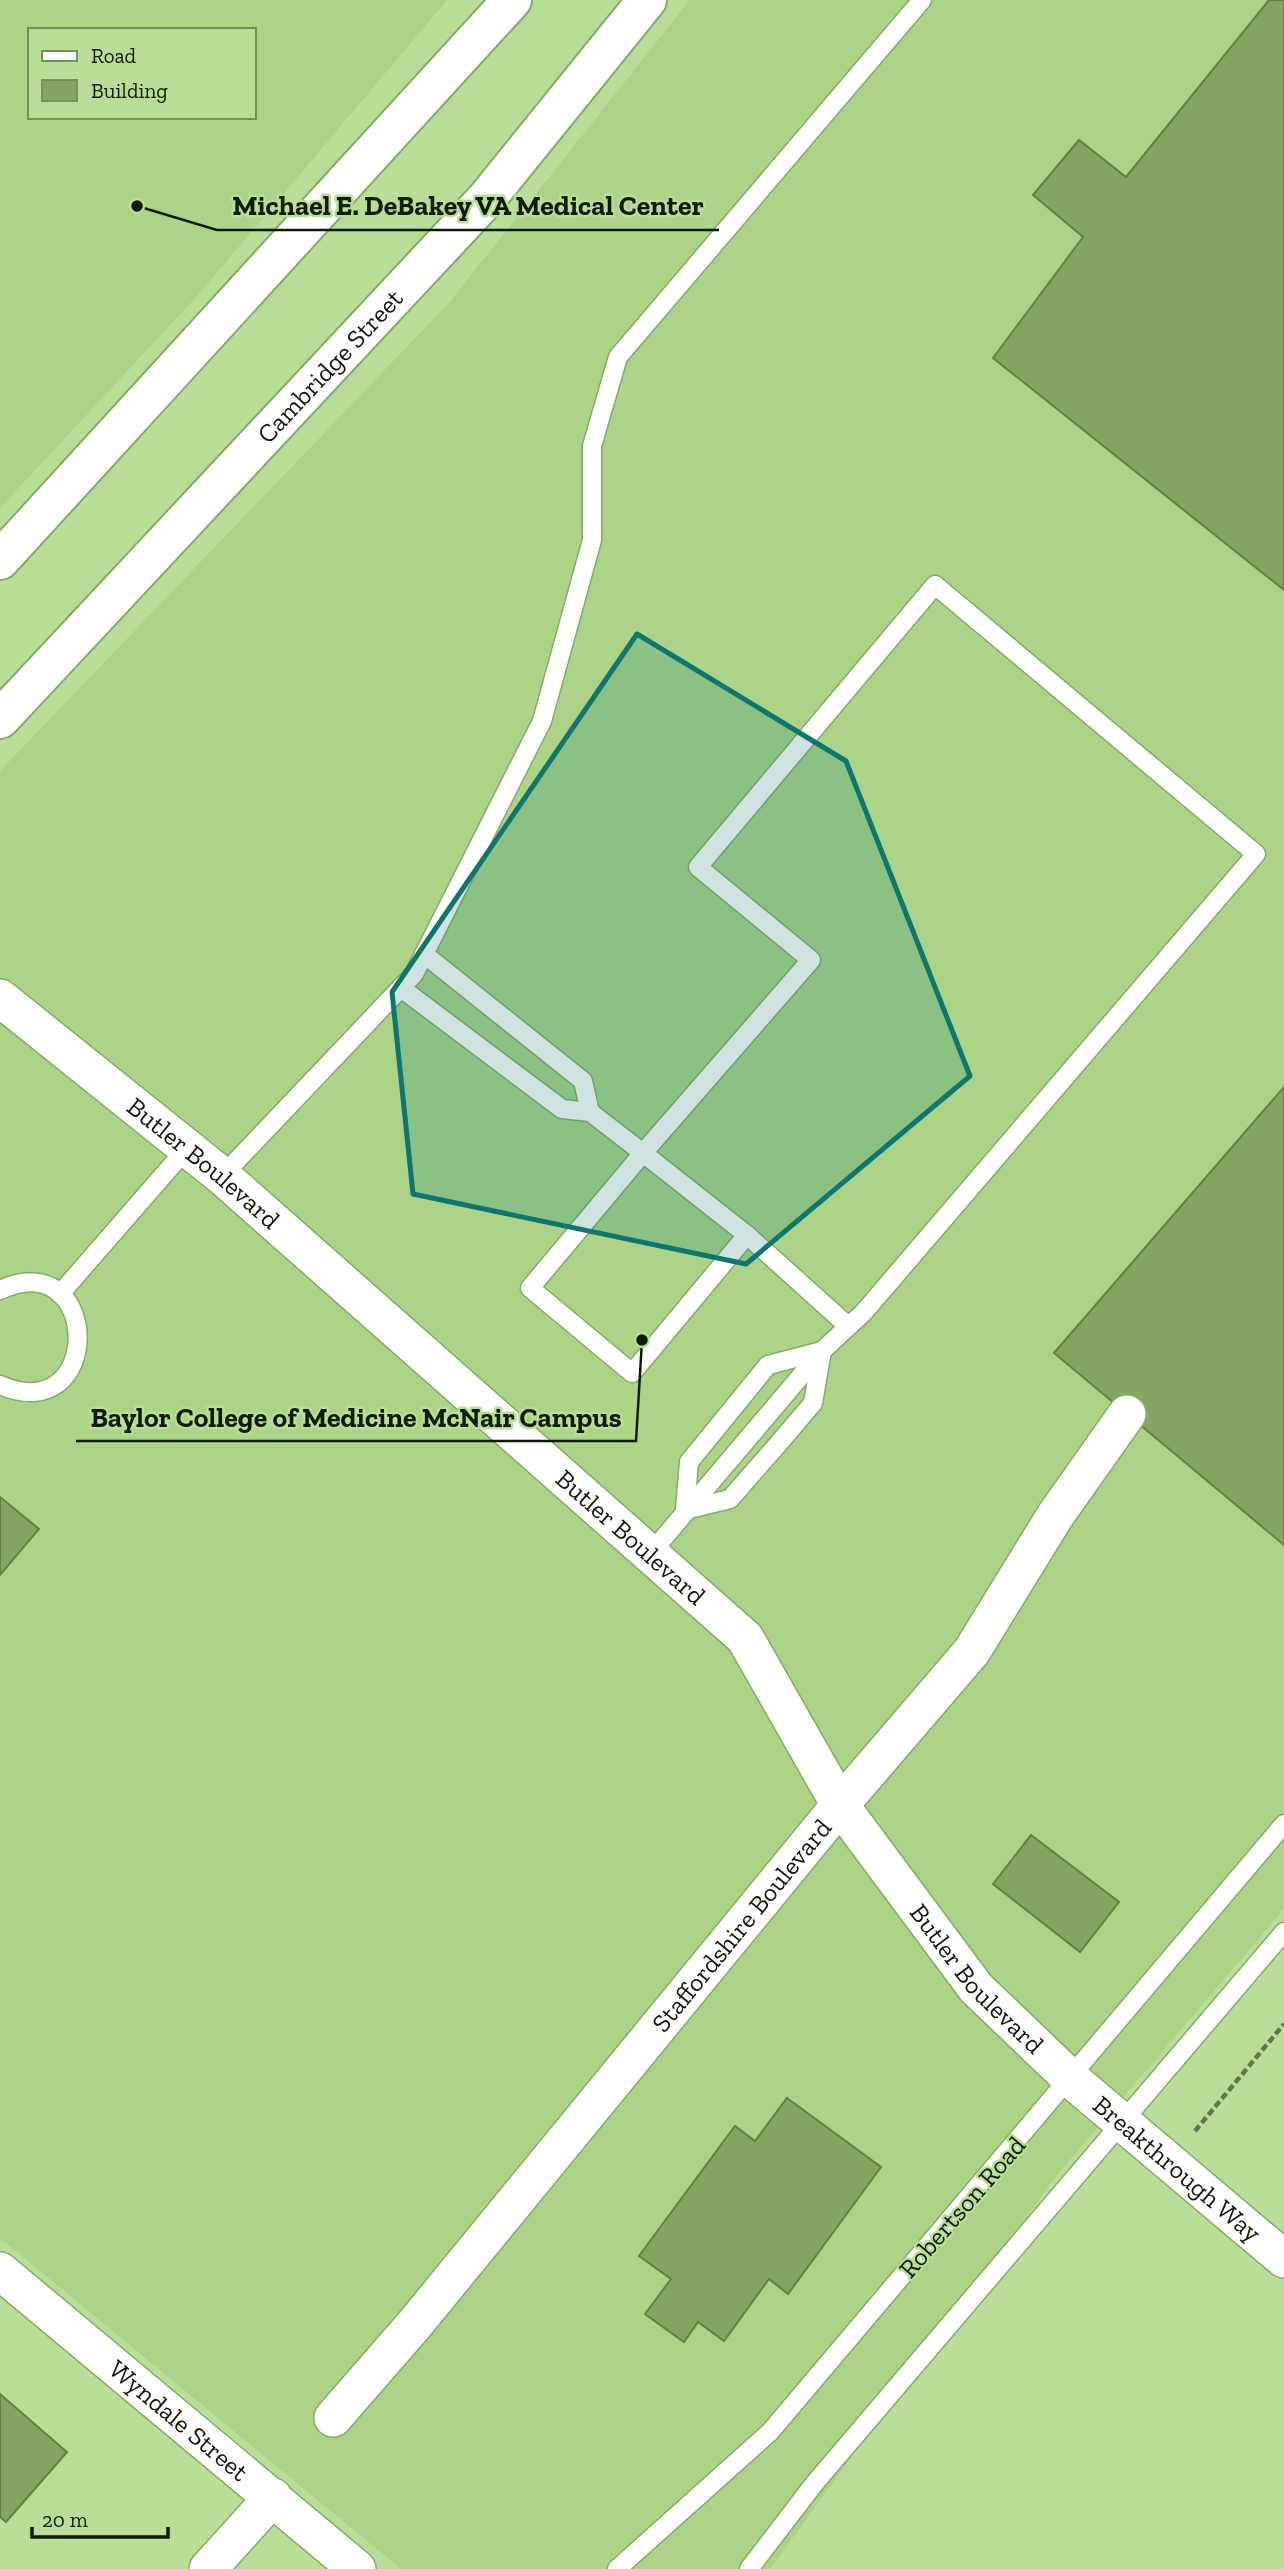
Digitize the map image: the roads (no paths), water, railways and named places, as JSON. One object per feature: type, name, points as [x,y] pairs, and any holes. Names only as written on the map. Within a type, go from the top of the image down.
[{"type":"street","points":[[0,560],[512,0]]},
{"type":"street","name":"Cambridge Street","points":[[0,719],[487,198],[646,0]]},
{"type":"street","name":"Butler Boulevard","points":[[0,998],[222,1176],[745,1638],[840,1805],[976,1988],[1071,2078]]},
{"type":"street","name":"Staffordshire Boulevard","points":[[333,2418],[423,2314],[840,1805],[972,1651],[1055,1516],[1127,1414]]},
{"type":"street","name":"Breakthrough Way","points":[[1071,2078],[1284,2259]]},
{"type":"street","name":"Wyndale Street","points":[[0,2271],[357,2569]]},
{"type":"street","points":[[208,2569],[273,2497]]},
{"type":"lane","points":[[222,1176],[414,974],[542,721],[592,540],[592,446],[618,357],[922,0]]},
{"type":"lane","points":[[650,1554],[822,1351],[873,1302],[1256,854],[935,585],[698,867],[811,960],[530,1288],[632,1373],[747,1236]]},
{"type":"lane","points":[[424,954],[583,1081],[590,1112]]},
{"type":"lane","points":[[401,988],[562,1109],[590,1112],[747,1236],[848,1326]]},
{"type":"lane","points":[[60,1294],[187,1148]]},
{"type":"lane","points":[[0,1290],[27,1283],[44,1286],[60,1294],[72,1309],[79,1326],[80,1344],[75,1362],[64,1377],[49,1387],[30,1392],[0,1385]]},
{"type":"lane","points":[[685,1510],[730,1499],[779,1443],[813,1403],[822,1351]]},
{"type":"lane","points":[[685,1510],[689,1462],[768,1365],[822,1351]]},
{"type":"lane","name":"Robertson Road","points":[[617,2569],[770,2432],[1284,1824]]},
{"type":"lane","points":[[749,2569],[814,2484],[1284,1933]]},
{"type":"place","name":"Michael E. DeBakey VA Medical Center","points":[[137,206]]},
{"type":"place","name":"Baylor College of Medicine McNair Campus","points":[[642,1340]]}]
